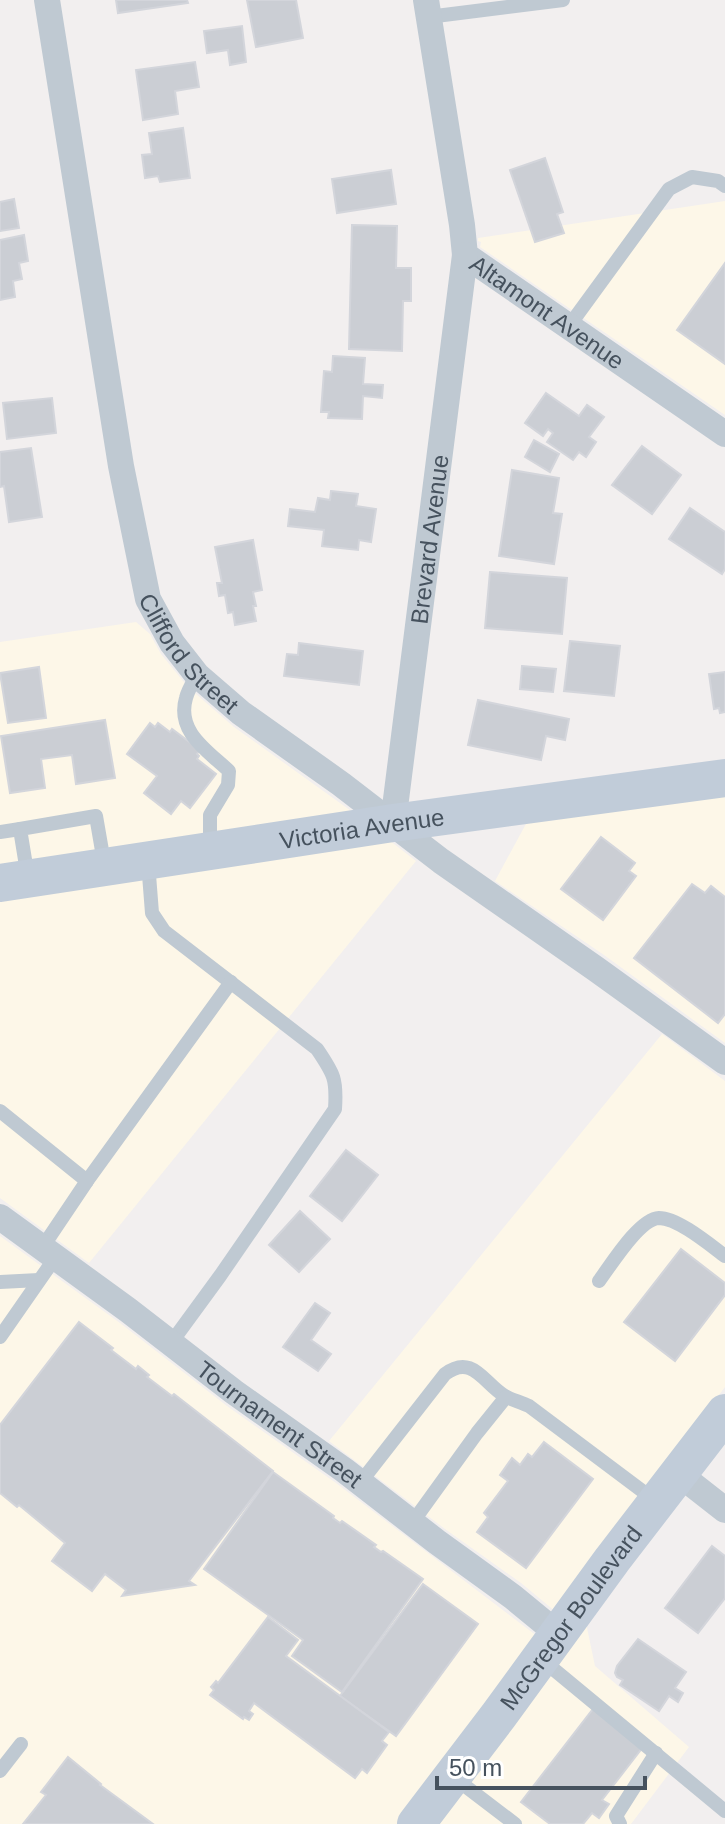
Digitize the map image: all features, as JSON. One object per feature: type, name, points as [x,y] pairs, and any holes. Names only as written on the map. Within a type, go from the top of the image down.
[{"type":"street","name":"Clifford Street","points":[[47,0],[119,451],[142,573],[148,599],[172,643],[197,675],[241,713],[441,861],[725,1062]]},
{"type":"street","name":"Altamont Avenue","points":[[427,8],[465,255],[725,434]]},
{"type":"street","name":"Brevard Avenue","points":[[393,823],[465,255]]},
{"type":"street","name":"Victoria Avenue","points":[[14,881],[393,823],[725,778]]},
{"type":"street","name":"Tournament Street","points":[[0,1217],[513,1597],[549,1646]]},
{"type":"street","name":"McGregor Boulevard","points":[[416,1824],[725,1413]]},
{"type":"street","points":[[668,1488],[725,1510]]},
{"type":"lane","points":[[427,8],[563,0]]},
{"type":"lane","points":[[569,326],[669,189],[692,177],[718,181],[725,186]]},
{"type":"lane","points":[[197,675],[185,699],[183,720],[190,735],[229,771],[228,785],[210,815],[211,852]]},
{"type":"lane","points":[[0,832],[96,816],[105,868]]},
{"type":"lane","points":[[14,881],[20,829]]},
{"type":"lane","points":[[148,862],[152,913],[164,931],[317,1049],[331,1070],[337,1087],[335,1109],[171,1343]]},
{"type":"lane","points":[[0,1337],[39,1280],[49,1253],[87,1181],[231,982]]},
{"type":"lane","points":[[0,1111],[87,1181]]},
{"type":"lane","points":[[599,1281],[641,1226],[660,1218],[680,1225],[725,1256]]},
{"type":"lane","points":[[0,1282],[39,1280]]},
{"type":"lane","points":[[360,1483],[445,1374],[463,1367],[472,1369],[506,1397],[529,1406],[668,1488]]},
{"type":"lane","points":[[412,1523],[506,1397]]},
{"type":"lane","points":[[549,1646],[656,1753],[725,1811]]},
{"type":"lane","points":[[0,1771],[21,1744]]},
{"type":"lane","points":[[620,1824],[616,1816],[656,1753]]},
{"type":"lane","points":[[452,1776],[515,1824]]},
{"type":"shaded area","points":[[725,201],[725,415],[480,247],[481,242],[478,241],[478,238]]},
{"type":"shaded area","points":[[136,622],[150,634],[161,654],[188,687],[234,727],[354,813],[0,867],[0,642]]},
{"type":"shaded area","points":[[725,794],[725,1043],[495,881],[527,822]]},
{"type":"shaded area","points":[[389,840],[416,861],[89,1263],[0,1198],[0,899]]},
{"type":"shaded area","points":[[662,1034],[725,1081],[725,1387],[556,1612],[329,1441]]},
{"type":"shaded area","points":[[0,1236],[227,1406],[336,1483],[537,1636],[398,1824],[0,1824]]},
{"type":"shaded area","points":[[586,1623],[595,1666],[689,1747],[631,1824],[436,1824]]},
{"type":"building","points":[[116,0],[187,0],[188,3],[118,13]]},
{"type":"building","points":[[247,0],[296,0],[303,38],[256,47]]},
{"type":"building","points":[[242,26],[246,62],[230,65],[228,50],[207,53],[204,31]]},
{"type":"building","points":[[195,62],[199,87],[175,91],[178,114],[143,120],[136,70]]},
{"type":"building","points":[[183,128],[190,178],[160,182],[158,176],[145,178],[142,155],[152,154],[149,133]]},
{"type":"building","points":[[545,158],[563,212],[557,214],[564,233],[535,242],[510,170]]},
{"type":"building","points":[[391,170],[396,204],[337,213],[332,179]]},
{"type":"building","points":[[14,199],[19,228],[0,231],[0,202]]},
{"type":"building","points":[[352,225],[397,226],[396,268],[411,268],[411,301],[403,301],[402,351],[349,349]]},
{"type":"building","points":[[24,235],[28,261],[19,263],[22,279],[13,281],[15,297],[0,300],[0,240]]},
{"type":"building","points":[[725,263],[725,364],[677,330]]},
{"type":"building","points":[[333,356],[365,358],[363,384],[383,385],[382,398],[363,396],[362,419],[328,418],[329,412],[321,412],[324,371],[332,372]]},
{"type":"building","points":[[546,393],[579,416],[587,405],[604,417],[589,437],[596,442],[586,457],[579,452],[573,460],[547,442],[553,433],[548,429],[543,436],[525,423]]},
{"type":"building","points":[[52,398],[56,433],[7,439],[3,403]]},
{"type":"building","points":[[534,440],[559,454],[550,472],[525,457]]},
{"type":"building","points":[[642,446],[681,475],[652,514],[612,485]]},
{"type":"building","points":[[31,448],[42,517],[9,522],[4,486],[0,487],[0,452]]},
{"type":"building","points":[[512,470],[559,478],[553,513],[562,514],[554,564],[499,556]]},
{"type":"building","points":[[331,491],[358,494],[356,506],[376,509],[371,542],[359,540],[358,550],[322,546],[324,530],[288,526],[290,509],[315,512],[318,498],[330,500]]},
{"type":"building","points":[[690,508],[725,532],[725,569],[722,574],[669,539]]},
{"type":"building","points":[[253,540],[262,590],[253,592],[256,621],[235,625],[233,612],[228,613],[225,595],[219,596],[217,583],[222,583],[215,547]]},
{"type":"building","points":[[490,572],[567,578],[562,634],[485,628]]},
{"type":"building","points":[[570,641],[620,646],[614,696],[564,691]]},
{"type":"building","points":[[299,643],[363,651],[359,685],[284,676],[287,654],[298,655]]},
{"type":"building","points":[[522,666],[556,669],[553,692],[520,689]]},
{"type":"building","points":[[39,667],[46,718],[8,723],[0,673]]},
{"type":"building","points":[[725,672],[725,712],[720,713],[719,708],[714,709],[709,674]]},
{"type":"building","points":[[478,700],[569,719],[565,740],[546,736],[541,760],[468,745]]},
{"type":"building","points":[[105,720],[115,778],[76,784],[72,755],[41,759],[45,788],[10,793],[1,736]]},
{"type":"building","points":[[150,723],[155,727],[158,723],[170,732],[172,729],[200,750],[197,759],[216,774],[190,808],[181,801],[171,814],[144,793],[157,776],[127,754]]},
{"type":"building","points":[[601,837],[635,863],[629,871],[636,876],[603,920],[561,889]]},
{"type":"building","points":[[692,884],[705,893],[711,886],[725,897],[725,1014],[718,1023],[634,958]]},
{"type":"building","points":[[346,1150],[378,1175],[342,1221],[310,1196]]},
{"type":"building","points":[[300,1211],[330,1239],[299,1272],[269,1245]]},
{"type":"building","points":[[681,1249],[725,1283],[725,1295],[675,1361],[624,1322]]},
{"type":"building","points":[[315,1303],[330,1313],[311,1340],[331,1354],[318,1371],[283,1347]]},
{"type":"building","points":[[79,1322],[113,1348],[111,1350],[136,1369],[138,1366],[149,1375],[147,1377],[172,1396],[174,1394],[273,1471],[189,1581],[195,1585],[122,1596],[126,1590],[105,1574],[92,1591],[52,1561],[65,1543],[0,1493],[0,1425]]},
{"type":"building","points":[[544,1442],[593,1479],[526,1568],[477,1532],[488,1517],[484,1513],[508,1481],[500,1475],[512,1458],[520,1465],[528,1454],[532,1457]]},
{"type":"building","points":[[273,1472],[340,1523],[342,1521],[376,1545],[374,1547],[423,1579],[342,1692],[292,1656],[303,1640],[204,1569]]},
{"type":"building","points":[[712,1546],[725,1556],[725,1598],[698,1633],[665,1608]]},
{"type":"building","points":[[423,1584],[478,1624],[396,1736],[340,1696]]},
{"type":"building","points":[[268,1617],[298,1640],[286,1656],[389,1732],[382,1741],[387,1745],[367,1773],[362,1769],[355,1778],[254,1703],[249,1711],[253,1714],[249,1720],[243,1719],[210,1695],[214,1690],[211,1687],[216,1681],[218,1683]]},
{"type":"building","points":[[638,1639],[686,1672],[675,1688],[683,1693],[678,1702],[669,1696],[659,1711],[620,1685],[623,1680],[615,1673]]},
{"type":"building","points":[[593,1709],[643,1747],[602,1800],[609,1804],[599,1818],[592,1813],[583,1824],[550,1824],[521,1802]]},
{"type":"building","points":[[68,1757],[153,1824],[23,1824],[46,1795],[41,1792]]}]
